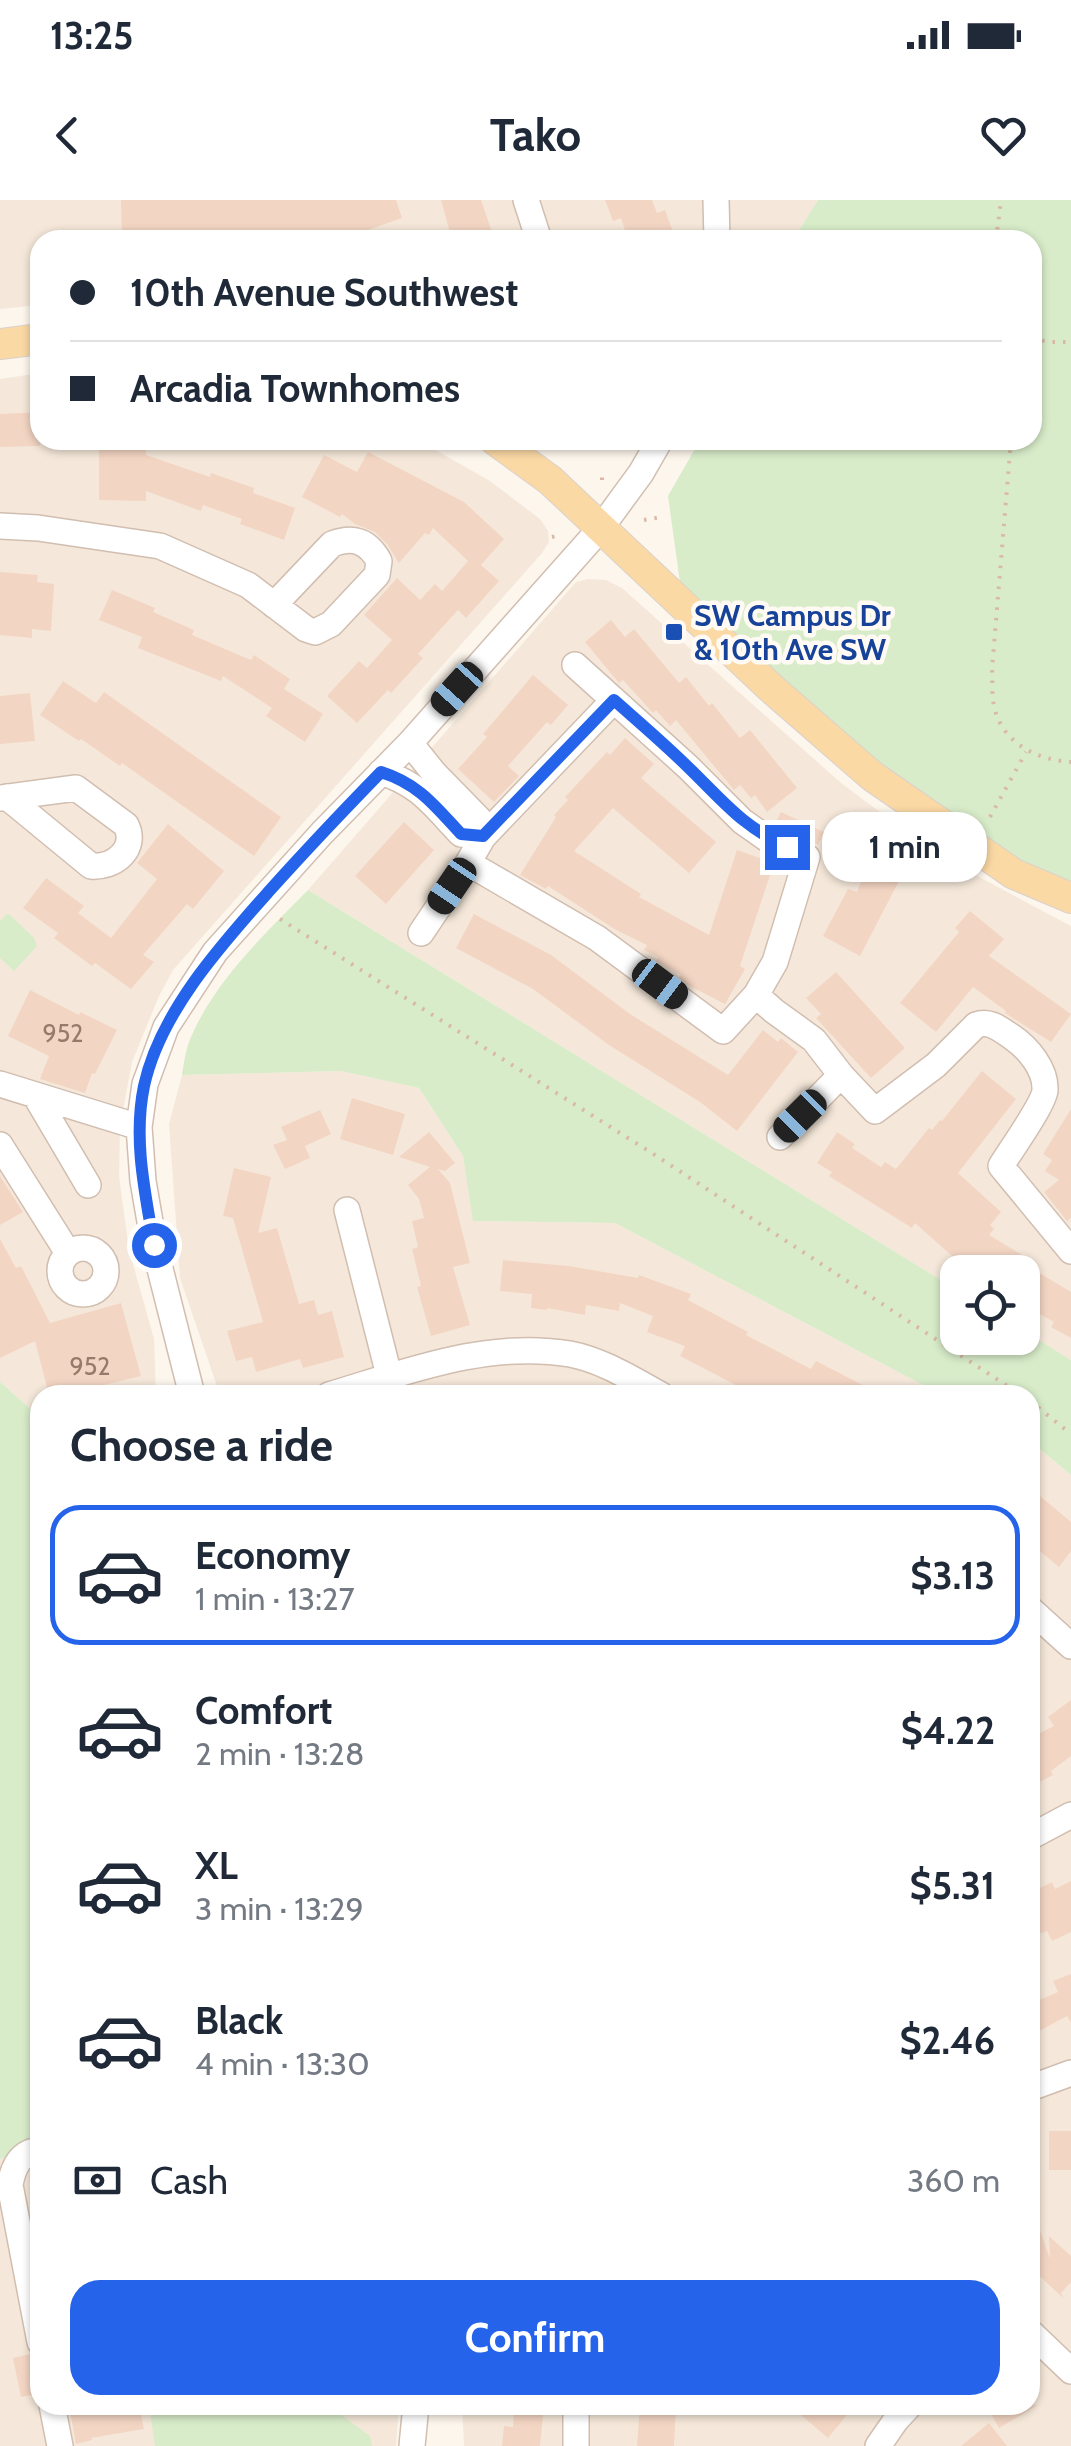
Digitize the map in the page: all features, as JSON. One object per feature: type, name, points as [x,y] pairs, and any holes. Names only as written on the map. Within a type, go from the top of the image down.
[{"type":"main road","points":[[0,344],[30,340]]},
{"type":"main road","points":[[509,450],[550,480],[771,688],[872,776],[1014,874],[1071,898]]},
{"type":"street","points":[[526,200],[536,230]]},
{"type":"street","points":[[716,200],[718,230]]},
{"type":"street","points":[[189,1385],[154,1245],[139,1127],[145,1084],[166,1026],[209,960],[322,833],[410,743],[600,529],[654,450]]},
{"type":"street","points":[[0,526],[160,546],[248,586],[274,605]]},
{"type":"street","points":[[468,863],[597,938],[723,1031],[756,994],[775,962],[807,857],[742,822],[688,767],[575,665]]},
{"type":"street","points":[[421,933],[483,836],[614,700]]},
{"type":"street","points":[[410,743],[479,819],[483,836]]},
{"type":"street","points":[[381,772],[419,790],[461,834],[483,836]]},
{"type":"street","points":[[756,994],[814,1040],[875,1111],[936,1066],[976,1025],[990,1023],[1016,1040],[1028,1050],[1043,1076],[1045,1095],[1001,1166],[1071,1251]]},
{"type":"street","points":[[780,1136],[841,1075]]},
{"type":"street","points":[[0,1084],[139,1127]]},
{"type":"street","points":[[35,1095],[88,1185]]},
{"type":"street","points":[[0,1145],[68,1253]]},
{"type":"street","points":[[348,1210],[392,1385]]},
{"type":"street","points":[[394,1385],[447,1359],[523,1352],[571,1354],[617,1370],[643,1385]]},
{"type":"street","points":[[1040,1618],[1071,1646]]},
{"type":"street","points":[[1040,1832],[1071,1816]]},
{"type":"street","points":[[1040,2084],[1071,2073]]},
{"type":"street","points":[[30,2151],[8,2164],[30,2290]]},
{"type":"street","points":[[1040,2342],[1071,2371]]},
{"type":"street","points":[[54,2415],[60,2446]]},
{"type":"street","points":[[412,2446],[415,2415]]},
{"type":"street","points":[[576,2415],[576,2446]]},
{"type":"street","points":[[878,2446],[901,2415]]},
{"type":"path","points":[[997,230],[1001,200]]},
{"type":"path","points":[[1042,340],[1071,342]]},
{"type":"path","points":[[1009,450],[992,669],[994,706],[1011,739],[1042,757],[1071,762]]},
{"type":"path","points":[[644,520],[662,517]]},
{"type":"path","points":[[990,818],[1028,750]]},
{"type":"path","points":[[280,918],[1006,1385]]},
{"type":"path","points":[[1040,1409],[1071,1434]]},
{"type":"shaded area","points":[[0,200],[818,200],[799,230],[30,230],[30,306],[0,309]]},
{"type":"shaded area","points":[[30,374],[30,450],[436,450],[490,481],[540,519],[548,531],[549,542],[173,970],[132,1062],[120,1126],[119,1176],[129,1250],[154,1339],[156,1385],[30,1385],[30,1408],[0,1382],[0,379]]},
{"type":"shaded area","points":[[606,580],[622,588],[841,783],[951,862],[1071,926],[1071,1360],[1040,1341],[1040,1255],[940,1255],[940,1280],[308,890],[576,582]]},
{"type":"shaded area","points":[[341,1071],[419,1088],[463,1156],[474,1221],[615,1223],[923,1385],[217,1385],[180,1278],[169,1124],[182,1075]]},
{"type":"shaded area","points":[[1040,1449],[1071,1475],[1071,2446],[464,2446],[462,2415],[1040,2415]]},
{"type":"shaded area","points":[[30,2152],[30,2415],[398,2415],[396,2446],[0,2446],[0,2159]]},
{"type":"green space","points":[[818,200],[1071,200],[1071,898],[1014,874],[683,604],[668,496],[694,450],[1042,450],[1042,230],[799,230]]},
{"type":"green space","points":[[308,890],[940,1280],[940,1355],[1040,1355],[1040,1341],[1071,1360],[1071,1475],[1040,1449],[1040,1385],[923,1385],[615,1223],[473,1221],[463,1156],[419,1088],[341,1071],[182,1075],[189,1041],[214,996],[243,958]]},
{"type":"green space","points":[[8,913],[34,938],[37,946],[14,971],[0,958],[0,921]]},
{"type":"green space","points":[[0,1382],[30,1408],[30,2152],[0,2159]]},
{"type":"green space","points":[[150,2415],[341,2415],[370,2436],[372,2446],[155,2446]]},
{"type":"building","points":[[121,200],[396,200],[402,218],[368,230],[122,230]]},
{"type":"building","points":[[441,200],[481,200],[491,230],[449,230]]},
{"type":"building","points":[[605,200],[652,200],[657,213],[665,210],[672,230],[625,230],[621,218],[613,221]]},
{"type":"building","points":[[30,412],[30,446],[0,447],[0,414]]},
{"type":"building","points":[[99,450],[146,450],[146,455],[254,488],[253,493],[295,508],[284,540],[203,505],[201,511],[146,491],[146,501],[99,500]]},
{"type":"building","points":[[368,452],[464,502],[504,539],[481,565],[499,581],[466,618],[458,610],[418,654],[423,658],[357,723],[327,696],[359,661],[367,668],[392,640],[364,615],[397,578],[420,600],[435,584],[442,591],[468,561],[433,528],[399,563],[375,532],[302,497],[324,455],[357,472]]},
{"type":"building","points":[[0,572],[38,575],[37,582],[54,584],[51,631],[32,629],[32,638],[0,635]]},
{"type":"building","points":[[112,590],[155,608],[153,612],[194,630],[192,635],[251,660],[254,655],[290,679],[284,689],[323,714],[305,742],[266,716],[272,708],[223,676],[221,681],[138,648],[142,637],[99,620]]},
{"type":"building","points":[[611,620],[625,637],[634,629],[679,683],[686,677],[740,738],[750,730],[797,788],[767,812],[755,795],[751,798],[740,785],[734,790],[676,720],[670,726],[656,710],[653,713],[623,680],[619,683],[585,642]]},
{"type":"building","points":[[533,675],[568,705],[551,725],[547,722],[508,766],[519,776],[494,802],[458,769]]},
{"type":"building","points":[[63,681],[96,703],[104,692],[281,817],[254,856],[122,763],[120,766],[40,715]]},
{"type":"building","points":[[30,693],[35,741],[0,744],[0,696]]},
{"type":"building","points":[[625,738],[654,764],[641,778],[716,842],[689,873],[613,808],[574,851],[641,894],[639,897],[709,935],[737,850],[774,863],[740,966],[745,969],[725,1004],[686,984],[679,978],[681,975],[644,950],[647,945],[548,886],[546,889],[520,875],[554,815],[568,800],[565,797]]},
{"type":"building","points":[[781,812],[824,832],[818,845],[775,824]]},
{"type":"building","points":[[404,822],[434,850],[386,904],[355,876]]},
{"type":"building","points":[[168,824],[224,871],[193,909],[187,904],[143,955],[154,962],[131,989],[54,938],[58,933],[23,908],[46,878],[84,906],[78,913],[111,938],[157,879],[137,863]]},
{"type":"building","points":[[869,862],[900,879],[860,956],[823,936],[848,889],[857,892]]},
{"type":"building","points":[[970,911],[1004,939],[989,956],[1071,1014],[1051,1042],[973,987],[936,1032],[900,1003],[959,932],[955,928]]},
{"type":"building","points":[[474,914],[551,955],[630,1014],[728,1075],[763,1030],[798,1052],[737,1131],[533,989],[456,948]]},
{"type":"building","points":[[836,972],[905,1048],[871,1078],[816,1018],[821,1014],[806,998]]},
{"type":"building","points":[[30,990],[117,1030],[85,1093],[40,1079],[49,1056],[8,1036]]},
{"type":"building","points":[[982,1071],[1016,1099],[958,1173],[1001,1212],[990,1225],[994,1229],[989,1235],[1022,1255],[951,1255],[915,1223],[912,1228],[829,1176],[832,1172],[817,1163],[837,1132],[855,1144],[852,1148],[881,1167],[885,1162],[896,1169],[929,1128],[932,1130]]},
{"type":"building","points":[[352,1098],[405,1114],[393,1155],[340,1139]]},
{"type":"building","points":[[1071,1109],[1071,1218],[1067,1221],[1044,1192],[1059,1180],[1045,1171],[1052,1160],[1043,1154]]},
{"type":"building","points":[[320,1110],[331,1134],[305,1146],[310,1158],[285,1169],[273,1145],[287,1140],[281,1127]]},
{"type":"building","points":[[429,1132],[455,1163],[445,1171],[438,1169],[450,1183],[470,1263],[453,1267],[470,1325],[431,1336],[417,1287],[421,1286],[412,1249],[418,1247],[412,1221],[424,1218],[419,1199],[408,1185],[430,1167],[399,1157]]},
{"type":"building","points":[[234,1168],[271,1177],[258,1233],[277,1228],[299,1304],[314,1300],[318,1315],[332,1311],[344,1357],[303,1368],[300,1359],[256,1372],[252,1357],[236,1361],[227,1331],[263,1322],[233,1218],[223,1216]]},
{"type":"building","points":[[0,1176],[23,1212],[0,1225]]},
{"type":"building","points":[[0,1239],[16,1268],[21,1266],[50,1323],[121,1303],[141,1376],[104,1385],[46,1385],[35,1341],[0,1358]]},
{"type":"building","points":[[503,1260],[638,1278],[639,1275],[691,1294],[688,1300],[811,1369],[816,1361],[863,1385],[736,1385],[680,1356],[685,1346],[647,1332],[653,1316],[620,1303],[619,1311],[586,1305],[585,1315],[531,1308],[532,1294],[500,1291]]},
{"type":"building","points":[[1040,1273],[1071,1292],[1071,1338],[1051,1327],[1054,1322],[1040,1314]]},
{"type":"building","points":[[1040,1496],[1071,1522],[1071,1551],[1059,1567],[1040,1551]]},
{"type":"building","points":[[1071,1700],[1071,1756],[1051,1771],[1053,1775],[1040,1782],[1040,1733],[1054,1726],[1048,1717]]},
{"type":"building","points":[[1071,1881],[1071,1932],[1052,1941],[1047,1931],[1040,1933],[1040,1888],[1052,1882],[1055,1889]]},
{"type":"building","points":[[1071,1974],[1071,2023],[1067,2016],[1040,2031],[1040,2000],[1058,1992],[1053,1981]]},
{"type":"building","points":[[1049,2131],[1071,2131],[1071,2170],[1049,2170]]},
{"type":"building","points":[[1040,2230],[1050,2259],[1049,2236],[1071,2256],[1071,2282],[1061,2293],[1063,2298],[1040,2276]]},
{"type":"building","points":[[30,2354],[30,2395],[21,2397],[13,2358]]},
{"type":"building","points":[[71,2415],[141,2415],[144,2429],[76,2444]]},
{"type":"building","points":[[514,2415],[543,2415],[540,2446],[502,2446],[504,2426],[513,2427]]},
{"type":"building","points":[[639,2415],[676,2415],[674,2446],[637,2446]]},
{"type":"building","points":[[801,2415],[847,2415],[828,2438]]},
{"type":"building","points":[[992,2415],[1021,2415],[999,2428]]},
{"type":"building","points":[[989,2423],[1007,2446],[961,2446]]},
{"type":"place","name":"SW Campus Dr & 10th Ave SW","points":[[674,632]]},
{"type":"route","points":[[154,1245],[139,1127],[145,1084],[166,1026],[215,952],[381,772],[419,790],[461,834],[483,836],[614,700],[742,822],[787,847]]}]
